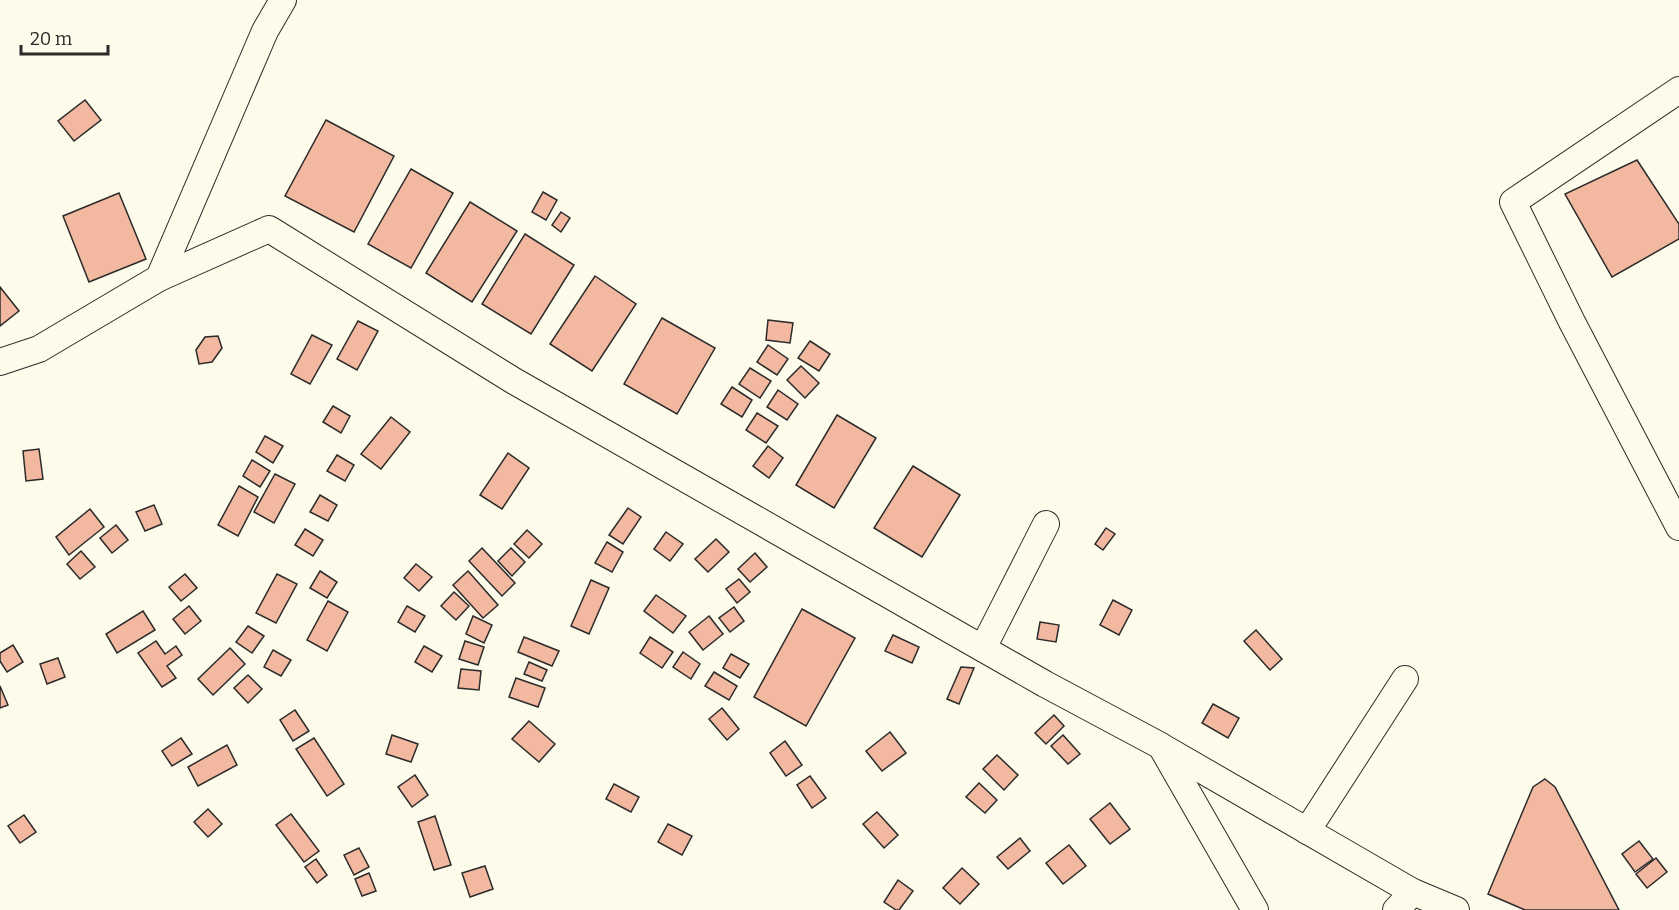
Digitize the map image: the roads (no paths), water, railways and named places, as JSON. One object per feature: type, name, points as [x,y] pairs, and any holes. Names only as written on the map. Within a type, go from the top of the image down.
[{"type":"street","points":[[159,278],[265,31],[283,0]]},
{"type":"street","points":[[1679,90],[1513,202],[1572,322],[1679,527]]},
{"type":"street","points":[[0,362],[39,349],[159,278],[269,229],[514,381],[1045,684],[1161,746],[1307,831],[1404,901],[1456,910]]},
{"type":"street","points":[[983,648],[1046,524]]},
{"type":"street","points":[[1307,831],[1405,679]]},
{"type":"street","points":[[1161,746],[1255,910]]}]
